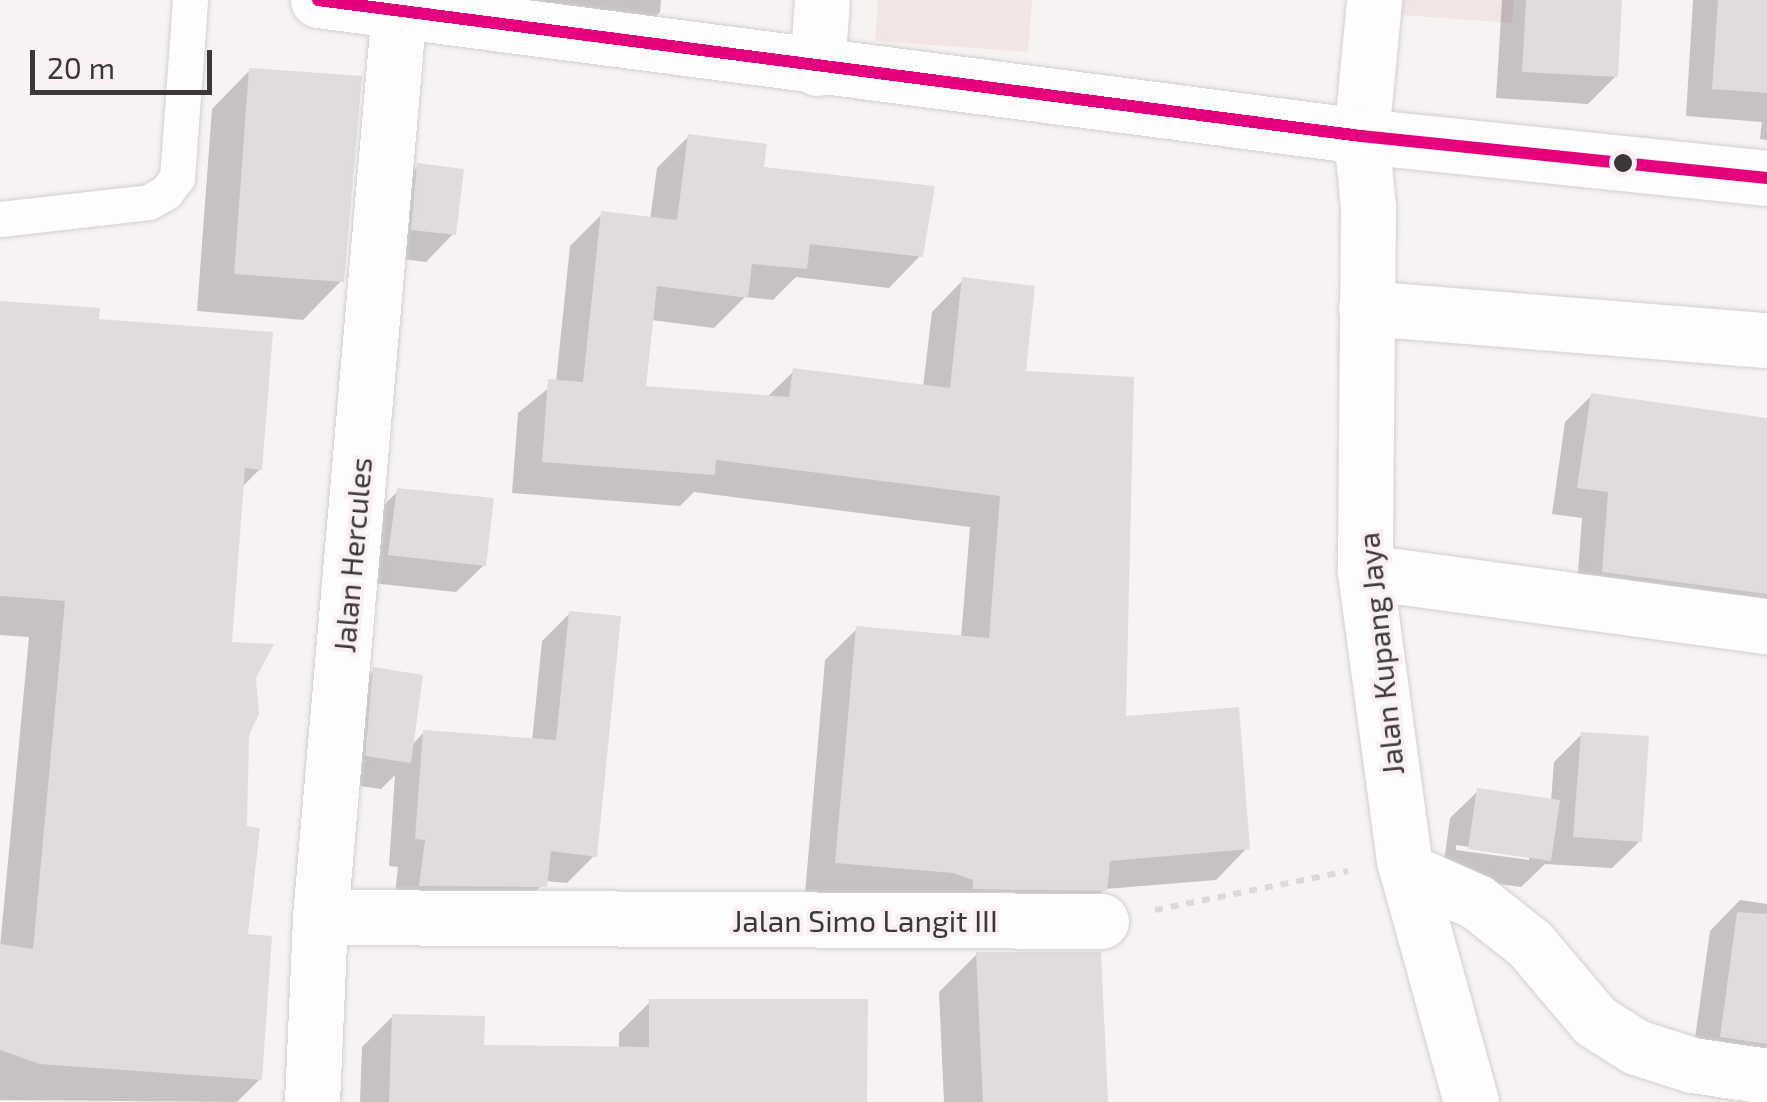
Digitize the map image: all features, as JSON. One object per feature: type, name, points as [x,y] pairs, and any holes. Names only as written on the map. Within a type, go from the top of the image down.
[{"type":"street","points":[[318,0],[1362,136],[1767,178]]},
{"type":"street","points":[[817,68],[822,0]]},
{"type":"street","name":"Jalan Kupang Jaya","points":[[1374,0],[1362,136],[1365,572],[1405,865],[1471,1102]]},
{"type":"street","name":"Jalan Hercules","points":[[312,1102],[320,917],[400,9]]},
{"type":"street","points":[[1366,308],[1767,340]]},
{"type":"street","points":[[1365,572],[1767,626]]},
{"type":"street","points":[[1405,865],[1477,902],[1530,944],[1595,1021],[1636,1047],[1692,1065],[1767,1076]]},
{"type":"street","name":"Jalan Simo Langit III","points":[[320,917],[1102,921]]},
{"type":"lane","points":[[0,219],[149,202],[166,192],[176,178],[190,0]]},
{"type":"path","points":[[1102,921],[1405,865]]},
{"type":"shaded area","points":[[878,0],[1032,0],[1028,52],[875,41]]},
{"type":"shaded area","points":[[1403,0],[1514,0],[1512,23],[1401,15]]},
{"type":"building","points":[[1526,0],[1622,0],[1618,77],[1522,72]]},
{"type":"building","points":[[1718,0],[1767,0],[1767,93],[1712,89]]},
{"type":"building","points":[[249,68],[362,76],[344,282],[234,274]]},
{"type":"building","points":[[688,134],[767,144],[764,167],[935,186],[923,257],[810,244],[807,269],[752,264],[748,298],[657,286],[646,386],[789,397],[793,368],[950,388],[962,277],[1035,286],[1026,371],[1134,377],[1126,716],[1239,707],[1250,849],[1110,861],[1107,891],[973,889],[973,880],[953,873],[835,863],[856,626],[989,638],[1000,496],[716,460],[715,475],[542,462],[548,379],[583,382],[601,211],[677,220]]},
{"type":"building","points":[[417,163],[464,169],[456,235],[411,230]]},
{"type":"building","points":[[0,301],[100,308],[99,319],[273,332],[262,470],[245,468],[232,642],[274,644],[256,678],[259,714],[249,735],[247,826],[260,828],[248,934],[272,936],[262,1080],[40,1064],[0,1050],[0,944],[33,949],[65,601],[0,596]]},
{"type":"building","points":[[1591,393],[1767,418],[1767,594],[1602,572],[1608,492],[1577,488]]},
{"type":"building","points":[[397,488],[494,498],[486,566],[388,555]]},
{"type":"building","points":[[569,611],[621,616],[597,857],[551,851],[547,887],[419,886],[425,840],[415,839],[423,730],[556,740]]},
{"type":"building","points":[[373,667],[423,675],[411,763],[365,756]]},
{"type":"building","points":[[1581,732],[1649,736],[1642,842],[1573,837]]},
{"type":"building","points":[[1477,788],[1560,800],[1551,861],[1468,849]]},
{"type":"building","points":[[1737,912],[1767,914],[1767,1044],[1720,1037]]},
{"type":"building","points":[[976,952],[1101,952],[1108,1102],[983,1102]]},
{"type":"building","points":[[649,999],[868,999],[867,1102],[389,1102],[392,1014],[485,1016],[484,1045],[649,1047]]},
{"type":"transit line","points":[[318,0],[1361,136],[1767,178]]}]
